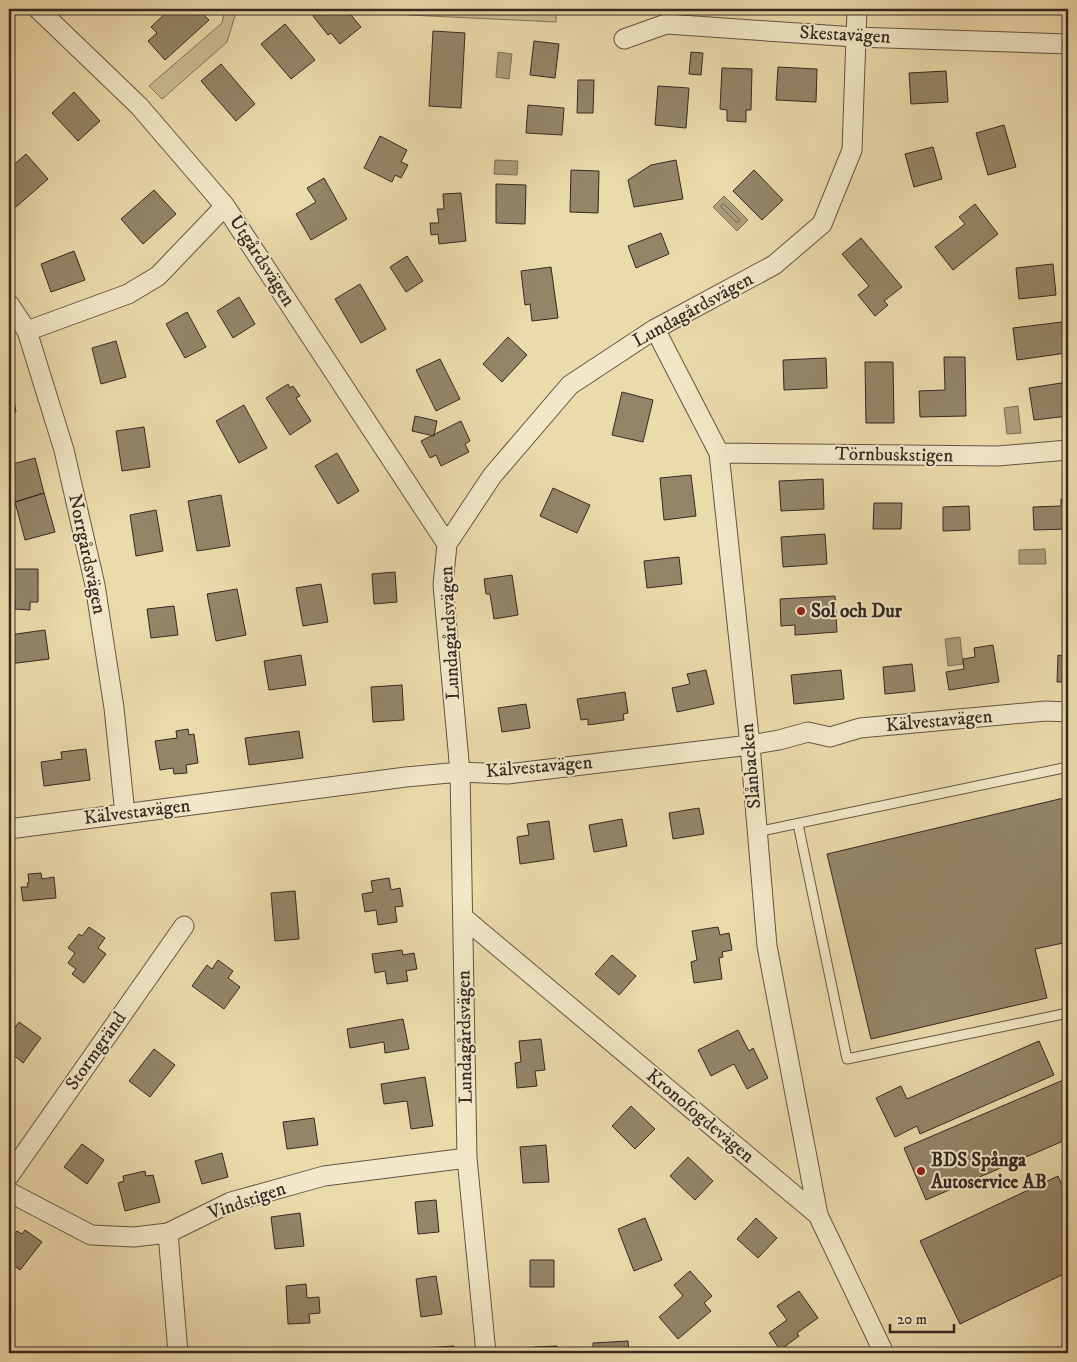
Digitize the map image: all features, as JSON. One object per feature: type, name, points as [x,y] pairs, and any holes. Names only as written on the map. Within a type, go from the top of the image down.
[{"type":"street","name":"Utgårdsvägen","points":[[38,9],[139,106],[226,206],[447,544]]},
{"type":"street","name":"Lundagårdsvägen","points":[[486,1353],[467,1158],[460,772],[443,585],[447,544],[492,476],[570,385],[655,329],[774,265],[822,224],[852,150],[857,9]]},
{"type":"street","name":"Skestavägen","points":[[624,39],[666,24],[855,37],[1068,44]]},
{"type":"street","points":[[26,331],[128,294],[158,276],[226,206]]},
{"type":"street","name":"Norrgårdsvägen","points":[[9,304],[26,331],[64,450],[95,584],[114,708],[125,814]]},
{"type":"street","name":"Slånbacken","points":[[655,329],[720,453],[750,745],[766,946],[818,1214]]},
{"type":"street","name":"Törnbuskstigen","points":[[720,453],[998,456],[1068,450]]},
{"type":"street","name":"Kälvestavägen","points":[[9,829],[406,777],[460,772],[507,774],[750,745],[808,732],[830,737],[860,728],[1046,711],[1068,712]]},
{"type":"street","name":"Kronofogdevägen","points":[[464,918],[818,1214],[884,1353]]},
{"type":"street","name":"Stormgränd","points":[[9,1176],[184,926]]},
{"type":"street","name":"Vindstigen","points":[[9,1192],[91,1235],[134,1237],[168,1233],[231,1202],[324,1176],[467,1158]]},
{"type":"street","points":[[168,1233],[178,1353]]},
{"type":"lane","points":[[757,832],[1068,767]]},
{"type":"lane","points":[[798,824],[846,1059],[1068,1013]]},
{"type":"shaded area","points":[[225,9],[237,9],[227,42],[162,99],[149,86],[222,23]]},
{"type":"shaded area","points":[[393,9],[556,9],[556,22],[409,15]]},
{"type":"water","points":[[498,52],[512,54],[509,79],[496,77]]},
{"type":"water","points":[[495,160],[518,161],[517,175],[494,174]]},
{"type":"water","points":[[724,196],[748,220],[737,231],[713,207]]},
{"type":"water","points":[[1018,406],[1021,433],[1007,434],[1004,408]]},
{"type":"water","points":[[1045,549],[1046,564],[1019,564],[1019,550]]},
{"type":"water","points":[[960,637],[963,664],[948,666],[945,639]]},
{"type":"building","points":[[170,9],[198,9],[209,20],[165,60],[148,41],[157,33],[151,27]]},
{"type":"building","points":[[322,9],[346,9],[361,27],[340,44],[331,33],[328,35],[313,16]]},
{"type":"building","points":[[285,24],[315,60],[291,79],[261,44]]},
{"type":"building","points":[[433,31],[465,33],[461,108],[429,106]]},
{"type":"building","points":[[534,41],[559,44],[555,78],[530,75]]},
{"type":"building","points":[[691,52],[703,53],[701,75],[689,74]]},
{"type":"building","points":[[221,64],[255,104],[236,121],[201,81]]},
{"type":"building","points":[[778,67],[817,69],[816,102],[776,100]]},
{"type":"building","points":[[722,68],[752,69],[751,110],[746,110],[746,122],[727,121],[727,110],[720,109]]},
{"type":"building","points":[[946,71],[948,102],[911,104],[909,73]]},
{"type":"building","points":[[578,80],[594,80],[593,113],[577,113]]},
{"type":"building","points":[[658,86],[689,88],[686,128],[655,125]]},
{"type":"building","points":[[74,92],[100,121],[78,141],[52,113]]},
{"type":"building","points":[[528,105],[564,108],[562,135],[526,133]]},
{"type":"building","points":[[1004,125],[1016,167],[988,175],[976,133]]},
{"type":"building","points":[[380,136],[407,150],[401,162],[408,165],[401,178],[395,175],[392,182],[364,168]]},
{"type":"building","points":[[933,147],[942,179],[914,187],[905,154]]},
{"type":"building","points":[[26,154],[48,179],[16,207],[9,199],[9,169]]},
{"type":"building","points":[[676,160],[683,199],[634,207],[628,180],[651,165]]},
{"type":"building","points":[[571,170],[599,171],[598,213],[570,212]]},
{"type":"building","points":[[754,170],[783,200],[762,220],[733,191]]},
{"type":"building","points":[[324,178],[347,219],[311,240],[296,214],[316,202],[307,188]]},
{"type":"building","points":[[496,184],[526,185],[525,224],[496,223]]},
{"type":"building","points":[[154,190],[176,214],[143,244],[121,219]]},
{"type":"building","points":[[461,193],[466,241],[439,244],[438,234],[431,235],[430,223],[439,223],[437,209],[444,209],[443,194]]},
{"type":"building","points":[[975,204],[998,234],[953,270],[935,247],[965,224],[959,217]]},
{"type":"building","points":[[661,233],[669,254],[636,268],[628,246]]},
{"type":"building","points":[[861,238],[902,287],[884,301],[888,305],[875,316],[858,295],[869,286],[842,254]]},
{"type":"building","points":[[74,251],[85,280],[51,292],[41,264]]},
{"type":"building","points":[[407,256],[423,281],[406,292],[390,267]]},
{"type":"building","points":[[1053,264],[1056,295],[1019,299],[1016,268]]},
{"type":"building","points":[[551,267],[558,318],[532,321],[530,304],[525,305],[521,271]]},
{"type":"building","points":[[360,284],[386,329],[361,343],[335,299]]},
{"type":"building","points":[[239,297],[255,324],[233,338],[217,311]]},
{"type":"building","points":[[187,312],[206,347],[185,358],[166,324]]},
{"type":"building","points":[[1062,322],[1066,353],[1017,360],[1013,328]]},
{"type":"building","points":[[508,337],[527,355],[502,382],[483,364]]},
{"type":"building","points":[[116,341],[126,377],[101,384],[92,348]]},
{"type":"building","points":[[944,357],[965,357],[966,416],[920,417],[919,391],[945,390]]},
{"type":"building","points":[[826,358],[827,388],[784,390],[783,360]]},
{"type":"building","points":[[440,359],[460,399],[436,411],[416,370]]},
{"type":"building","points":[[865,362],[893,362],[894,423],[866,423]]},
{"type":"building","points":[[1068,382],[1068,416],[1034,420],[1029,388]]},
{"type":"building","points":[[11,384],[16,412],[9,414],[9,385]]},
{"type":"building","points":[[288,384],[290,388],[293,386],[300,396],[296,398],[311,421],[290,435],[266,398]]},
{"type":"building","points":[[622,392],[653,400],[643,442],[612,435]]},
{"type":"building","points":[[244,405],[267,448],[239,463],[216,421]]},
{"type":"building","points":[[415,416],[437,421],[434,436],[412,431]]},
{"type":"building","points":[[461,421],[470,441],[465,444],[469,452],[441,466],[436,455],[430,458],[421,441]]},
{"type":"building","points":[[144,427],[150,467],[122,471],[116,431]]},
{"type":"building","points":[[337,453],[359,491],[338,504],[315,466]]},
{"type":"building","points":[[35,458],[44,493],[15,502],[9,477],[9,465]]},
{"type":"building","points":[[691,475],[696,516],[664,520],[660,478]]},
{"type":"building","points":[[823,479],[824,509],[781,511],[779,481]]},
{"type":"building","points":[[553,488],[590,505],[577,533],[540,516]]},
{"type":"building","points":[[44,493],[55,532],[25,540],[15,502]]},
{"type":"building","points":[[221,495],[230,546],[197,551],[188,501]]},
{"type":"building","points":[[1068,498],[1068,529],[1034,530],[1033,507],[1061,506],[1061,499]]},
{"type":"building","points":[[874,503],[902,503],[901,529],[873,529]]},
{"type":"building","points":[[969,506],[970,530],[943,531],[943,507]]},
{"type":"building","points":[[156,510],[163,551],[136,556],[130,515]]},
{"type":"building","points":[[825,534],[827,564],[783,567],[781,537]]},
{"type":"building","points":[[679,557],[682,584],[647,588],[644,561]]},
{"type":"building","points":[[9,569],[38,569],[38,602],[30,602],[30,610],[15,609],[15,601],[9,601]]},
{"type":"building","points":[[395,572],[397,602],[374,604],[372,574]]},
{"type":"building","points":[[512,575],[518,615],[494,619],[490,594],[486,594],[484,579]]},
{"type":"building","points":[[321,584],[328,622],[303,626],[296,588]]},
{"type":"building","points":[[237,589],[246,635],[216,641],[207,594]]},
{"type":"building","points":[[1068,592],[1068,623],[1065,623],[1063,593]]},
{"type":"building","points":[[835,596],[837,632],[795,635],[795,625],[781,626],[780,599]]},
{"type":"building","points":[[174,606],[178,635],[151,638],[147,609]]},
{"type":"building","points":[[45,630],[49,659],[9,664],[9,635]]},
{"type":"building","points":[[993,645],[999,682],[949,690],[946,672],[964,669],[963,659],[975,657],[974,648]]},
{"type":"building","points":[[1063,648],[1068,648],[1068,682],[1057,682],[1058,655],[1062,656]]},
{"type":"building","points":[[301,655],[306,685],[269,690],[264,661]]},
{"type":"building","points":[[912,664],[915,691],[885,694],[883,667]]},
{"type":"building","points":[[706,670],[714,704],[677,712],[672,688],[690,684],[687,674]]},
{"type":"building","points":[[841,670],[844,699],[794,704],[791,675]]},
{"type":"building","points":[[402,685],[404,720],[373,722],[371,687]]},
{"type":"building","points":[[625,692],[628,713],[623,714],[624,720],[588,725],[588,719],[581,720],[577,699]]},
{"type":"building","points":[[526,704],[530,728],[502,732],[498,708]]},
{"type":"building","points":[[188,729],[189,735],[194,734],[198,763],[186,765],[187,773],[174,774],[173,768],[160,770],[155,741],[177,738],[176,731]]},
{"type":"building","points":[[299,731],[303,758],[249,765],[245,738]]},
{"type":"building","points":[[86,749],[90,780],[44,786],[41,762],[62,759],[61,752]]},
{"type":"building","points":[[1068,797],[1068,942],[1035,949],[1047,998],[871,1039],[827,854]]},
{"type":"building","points":[[699,808],[704,834],[673,839],[669,813]]},
{"type":"building","points":[[622,819],[627,846],[594,852],[589,825]]},
{"type":"building","points":[[549,821],[554,859],[520,864],[517,837],[529,835],[527,824]]},
{"type":"building","points":[[41,873],[42,879],[54,877],[56,898],[23,901],[21,887],[28,887],[28,874]]},
{"type":"building","points":[[389,878],[391,890],[400,888],[403,906],[395,907],[397,922],[378,925],[376,910],[365,912],[362,894],[373,892],[371,881]]},
{"type":"building","points":[[295,891],[299,939],[275,941],[271,893]]},
{"type":"building","points":[[89,927],[105,938],[98,948],[106,954],[84,983],[72,974],[76,969],[68,963],[75,953],[68,948],[79,934],[82,936]]},
{"type":"building","points":[[718,927],[720,935],[729,933],[732,950],[722,952],[723,957],[719,958],[722,979],[694,983],[691,962],[697,960],[692,931]]},
{"type":"building","points":[[402,950],[403,955],[414,953],[417,969],[406,971],[408,981],[387,984],[385,971],[375,973],[372,954]]},
{"type":"building","points":[[612,955],[636,976],[619,995],[595,974]]},
{"type":"building","points":[[218,960],[233,971],[228,978],[240,987],[224,1009],[192,986],[207,965],[212,969]]},
{"type":"building","points":[[403,1019],[409,1049],[385,1053],[384,1042],[350,1048],[347,1029]]},
{"type":"building","points":[[19,1022],[41,1038],[23,1063],[9,1051],[9,1036]]},
{"type":"building","points":[[738,1030],[749,1051],[753,1048],[768,1078],[747,1089],[734,1064],[711,1076],[698,1050]]},
{"type":"building","points":[[541,1039],[545,1070],[535,1071],[537,1086],[517,1088],[515,1063],[521,1062],[519,1041]]},
{"type":"building","points":[[1039,1041],[1054,1075],[920,1134],[917,1126],[895,1137],[876,1098],[901,1086],[907,1099]]},
{"type":"building","points":[[154,1049],[175,1065],[150,1097],[129,1081]]},
{"type":"building","points":[[425,1077],[433,1126],[411,1129],[407,1101],[384,1104],[381,1084]]},
{"type":"building","points":[[1068,1078],[1068,1139],[926,1200],[904,1148]]},
{"type":"building","points":[[631,1106],[655,1129],[635,1149],[612,1126]]},
{"type":"building","points":[[314,1118],[318,1145],[287,1149],[283,1122]]},
{"type":"building","points":[[82,1144],[104,1160],[87,1184],[64,1167]]},
{"type":"building","points":[[546,1145],[549,1182],[523,1183],[520,1147]]},
{"type":"building","points":[[222,1153],[228,1177],[202,1184],[195,1161]]},
{"type":"building","points":[[688,1157],[713,1181],[695,1200],[670,1176]]},
{"type":"building","points":[[145,1171],[146,1176],[153,1175],[160,1202],[125,1211],[118,1183],[124,1181],[123,1176]]},
{"type":"building","points":[[1058,1176],[1068,1199],[1068,1272],[960,1324],[920,1241]]},
{"type":"building","points":[[436,1200],[439,1232],[418,1234],[415,1202]]},
{"type":"building","points":[[300,1213],[304,1246],[275,1249],[271,1217]]},
{"type":"building","points":[[645,1218],[662,1260],[634,1271],[618,1229]]},
{"type":"building","points":[[756,1218],[777,1238],[758,1258],[737,1239]]},
{"type":"building","points":[[25,1230],[42,1242],[20,1270],[9,1262],[9,1247],[12,1242],[10,1240],[17,1231],[22,1234]]},
{"type":"building","points":[[530,1260],[554,1260],[554,1287],[530,1287]]},
{"type":"building","points":[[690,1271],[712,1296],[704,1303],[711,1311],[678,1339],[659,1317],[683,1296],[674,1285]]},
{"type":"building","points":[[436,1276],[442,1314],[421,1317],[416,1279]]},
{"type":"building","points":[[306,1284],[307,1298],[319,1297],[320,1313],[309,1314],[310,1323],[288,1324],[286,1286]]},
{"type":"building","points":[[799,1291],[818,1318],[797,1333],[799,1336],[780,1350],[769,1333],[787,1320],[777,1306]]},
{"type":"building","points":[[628,1341],[629,1353],[593,1353],[593,1343]]},
{"type":"building","points":[[454,1346],[454,1353],[424,1353],[424,1348]]},
{"type":"building","points":[[557,1346],[558,1353],[534,1353],[534,1347]]},
{"type":"building","points":[[144,1348],[144,1353],[110,1353],[110,1350]]},
{"type":"place","name":"Sol och Dur","points":[[801,611]]},
{"type":"place","name":"BDS Spånga Autoservice AB","points":[[921,1171]]}]
